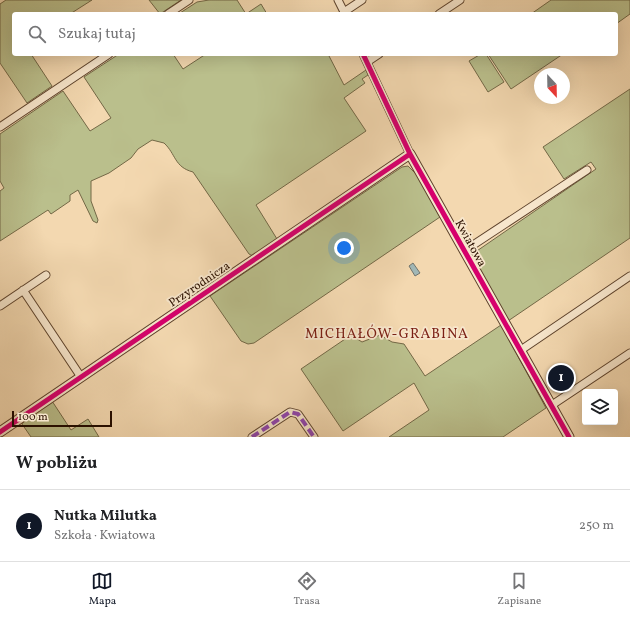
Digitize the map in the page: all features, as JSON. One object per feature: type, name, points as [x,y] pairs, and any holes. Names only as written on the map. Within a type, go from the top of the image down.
[{"type":"street","points":[[171,12],[189,0]]},
{"type":"street","points":[[338,0],[344,12]]},
{"type":"street","points":[[345,12],[362,0]]},
{"type":"street","points":[[442,12],[460,0]]},
{"type":"street","points":[[0,127],[106,56]]},
{"type":"street","name":"Kwiatowa","points":[[364,56],[410,154],[569,437]]},
{"type":"street","points":[[367,62],[377,56]]},
{"type":"street","name":"Przyrodnicza","points":[[0,432],[410,154]]},
{"type":"street","points":[[464,251],[587,170]]},
{"type":"street","points":[[0,306],[46,275]]},
{"type":"street","points":[[521,350],[630,276]]},
{"type":"street","points":[[23,290],[81,376]]},
{"type":"street","points":[[552,405],[630,353]]},
{"type":"street","points":[[254,436],[290,412],[298,414],[314,437]]},
{"type":"green space","points":[[6,0],[92,0],[73,12],[12,12],[12,56],[32,56],[52,86],[27,103],[0,63],[0,4]]},
{"type":"green space","points":[[149,0],[181,0],[163,12],[158,12]]},
{"type":"green space","points":[[209,0],[237,0],[245,12],[182,12],[197,2]]},
{"type":"green space","points":[[551,0],[630,0],[630,14],[618,23],[618,12],[534,12]]},
{"type":"green space","points":[[261,4],[266,12],[249,12]]},
{"type":"green space","points":[[116,56],[174,56],[183,69],[203,56],[329,56],[344,85],[366,70],[368,75],[362,79],[365,83],[344,98],[366,131],[256,205],[277,239],[253,256],[249,254],[193,172],[187,170],[179,164],[164,143],[152,140],[138,149],[131,158],[109,173],[91,181],[91,201],[98,220],[97,223],[93,221],[78,190],[70,195],[70,201],[51,214],[48,210],[0,241],[0,191],[4,188],[0,181],[0,134],[63,91],[90,131],[111,118],[84,77]]},
{"type":"green space","points":[[478,56],[487,56],[504,82],[488,92],[469,61]]},
{"type":"green space","points":[[489,56],[560,56],[542,68],[534,68],[534,74],[511,89]]},
{"type":"green space","points":[[630,89],[630,238],[508,321],[471,255],[596,169],[591,162],[564,179],[543,147]]},
{"type":"green space","points":[[408,166],[417,175],[440,217],[254,343],[248,344],[241,341],[210,296],[402,167]]},
{"type":"green space","points":[[501,325],[546,408],[503,437],[389,437],[429,410],[414,383],[343,431],[301,369],[351,335],[362,342],[380,335],[392,342],[404,344],[425,376]]},
{"type":"green space","points":[[52,401],[71,430],[88,419],[99,437],[31,437],[22,424],[25,419]]},
{"type":"water","points":[[413,263],[420,273],[415,276],[409,266]]},
{"type":"marked path","points":[[252,437],[290,412],[298,414],[314,437]]},
{"type":"cycle path","points":[[364,56],[410,154],[569,437]]},
{"type":"cycle path","points":[[0,432],[410,154]]},
{"type":"place","name":"Nutka Milutka","points":[[561,378]]},
{"type":"district","name":"MICHAŁÓW-GRABINA","points":[[387,333]]}]
